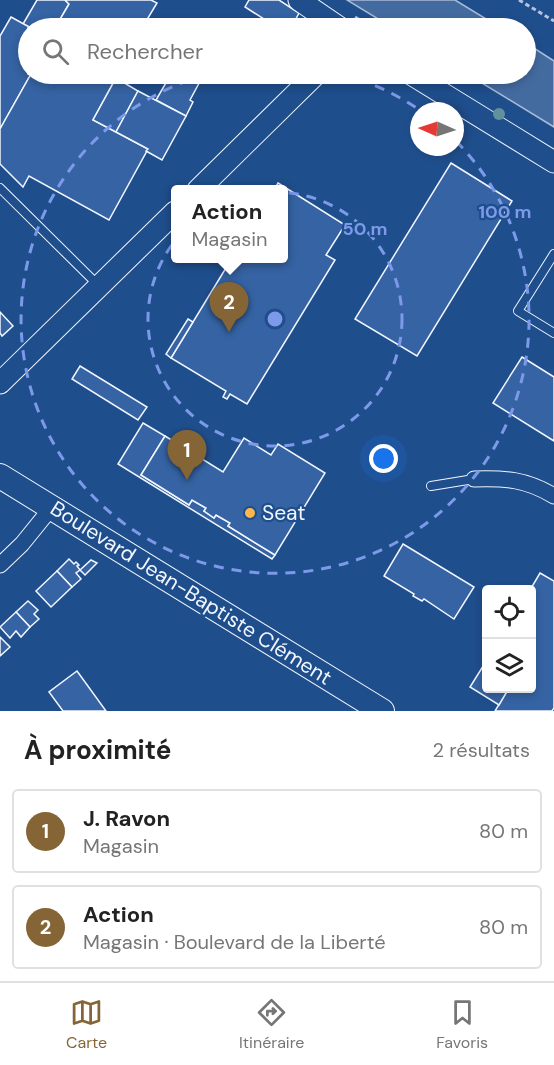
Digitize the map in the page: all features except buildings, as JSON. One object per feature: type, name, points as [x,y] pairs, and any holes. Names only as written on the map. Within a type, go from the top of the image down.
[{"type":"main road","name":"Boulevard Jean-Baptiste Clément","points":[[0,476],[382,711]]},
{"type":"street","points":[[298,0],[325,18]]},
{"type":"street","points":[[202,185],[306,84]]},
{"type":"street","points":[[427,84],[554,162]]},
{"type":"street","points":[[0,383],[171,216]]},
{"type":"street","points":[[474,479],[510,478],[529,483],[554,496]]},
{"type":"street","points":[[0,566],[22,544],[52,507]]},
{"type":"lane","points":[[0,188],[99,286]]},
{"type":"lane","points":[[554,254],[518,311],[554,333]]},
{"type":"lane","points":[[432,486],[474,479]]},
{"type":"path","points":[[519,0],[554,21]]},
{"type":"water","points":[[347,0],[455,0],[485,18],[377,18]]},
{"type":"water","points":[[536,49],[554,61],[554,127],[483,84],[536,84]]},
{"type":"place","name":"Action","points":[[229,332]]},
{"type":"place","name":"J. Ravon","points":[[187,480]]},
{"type":"place","name":"Seat","points":[[250,513]]}]
